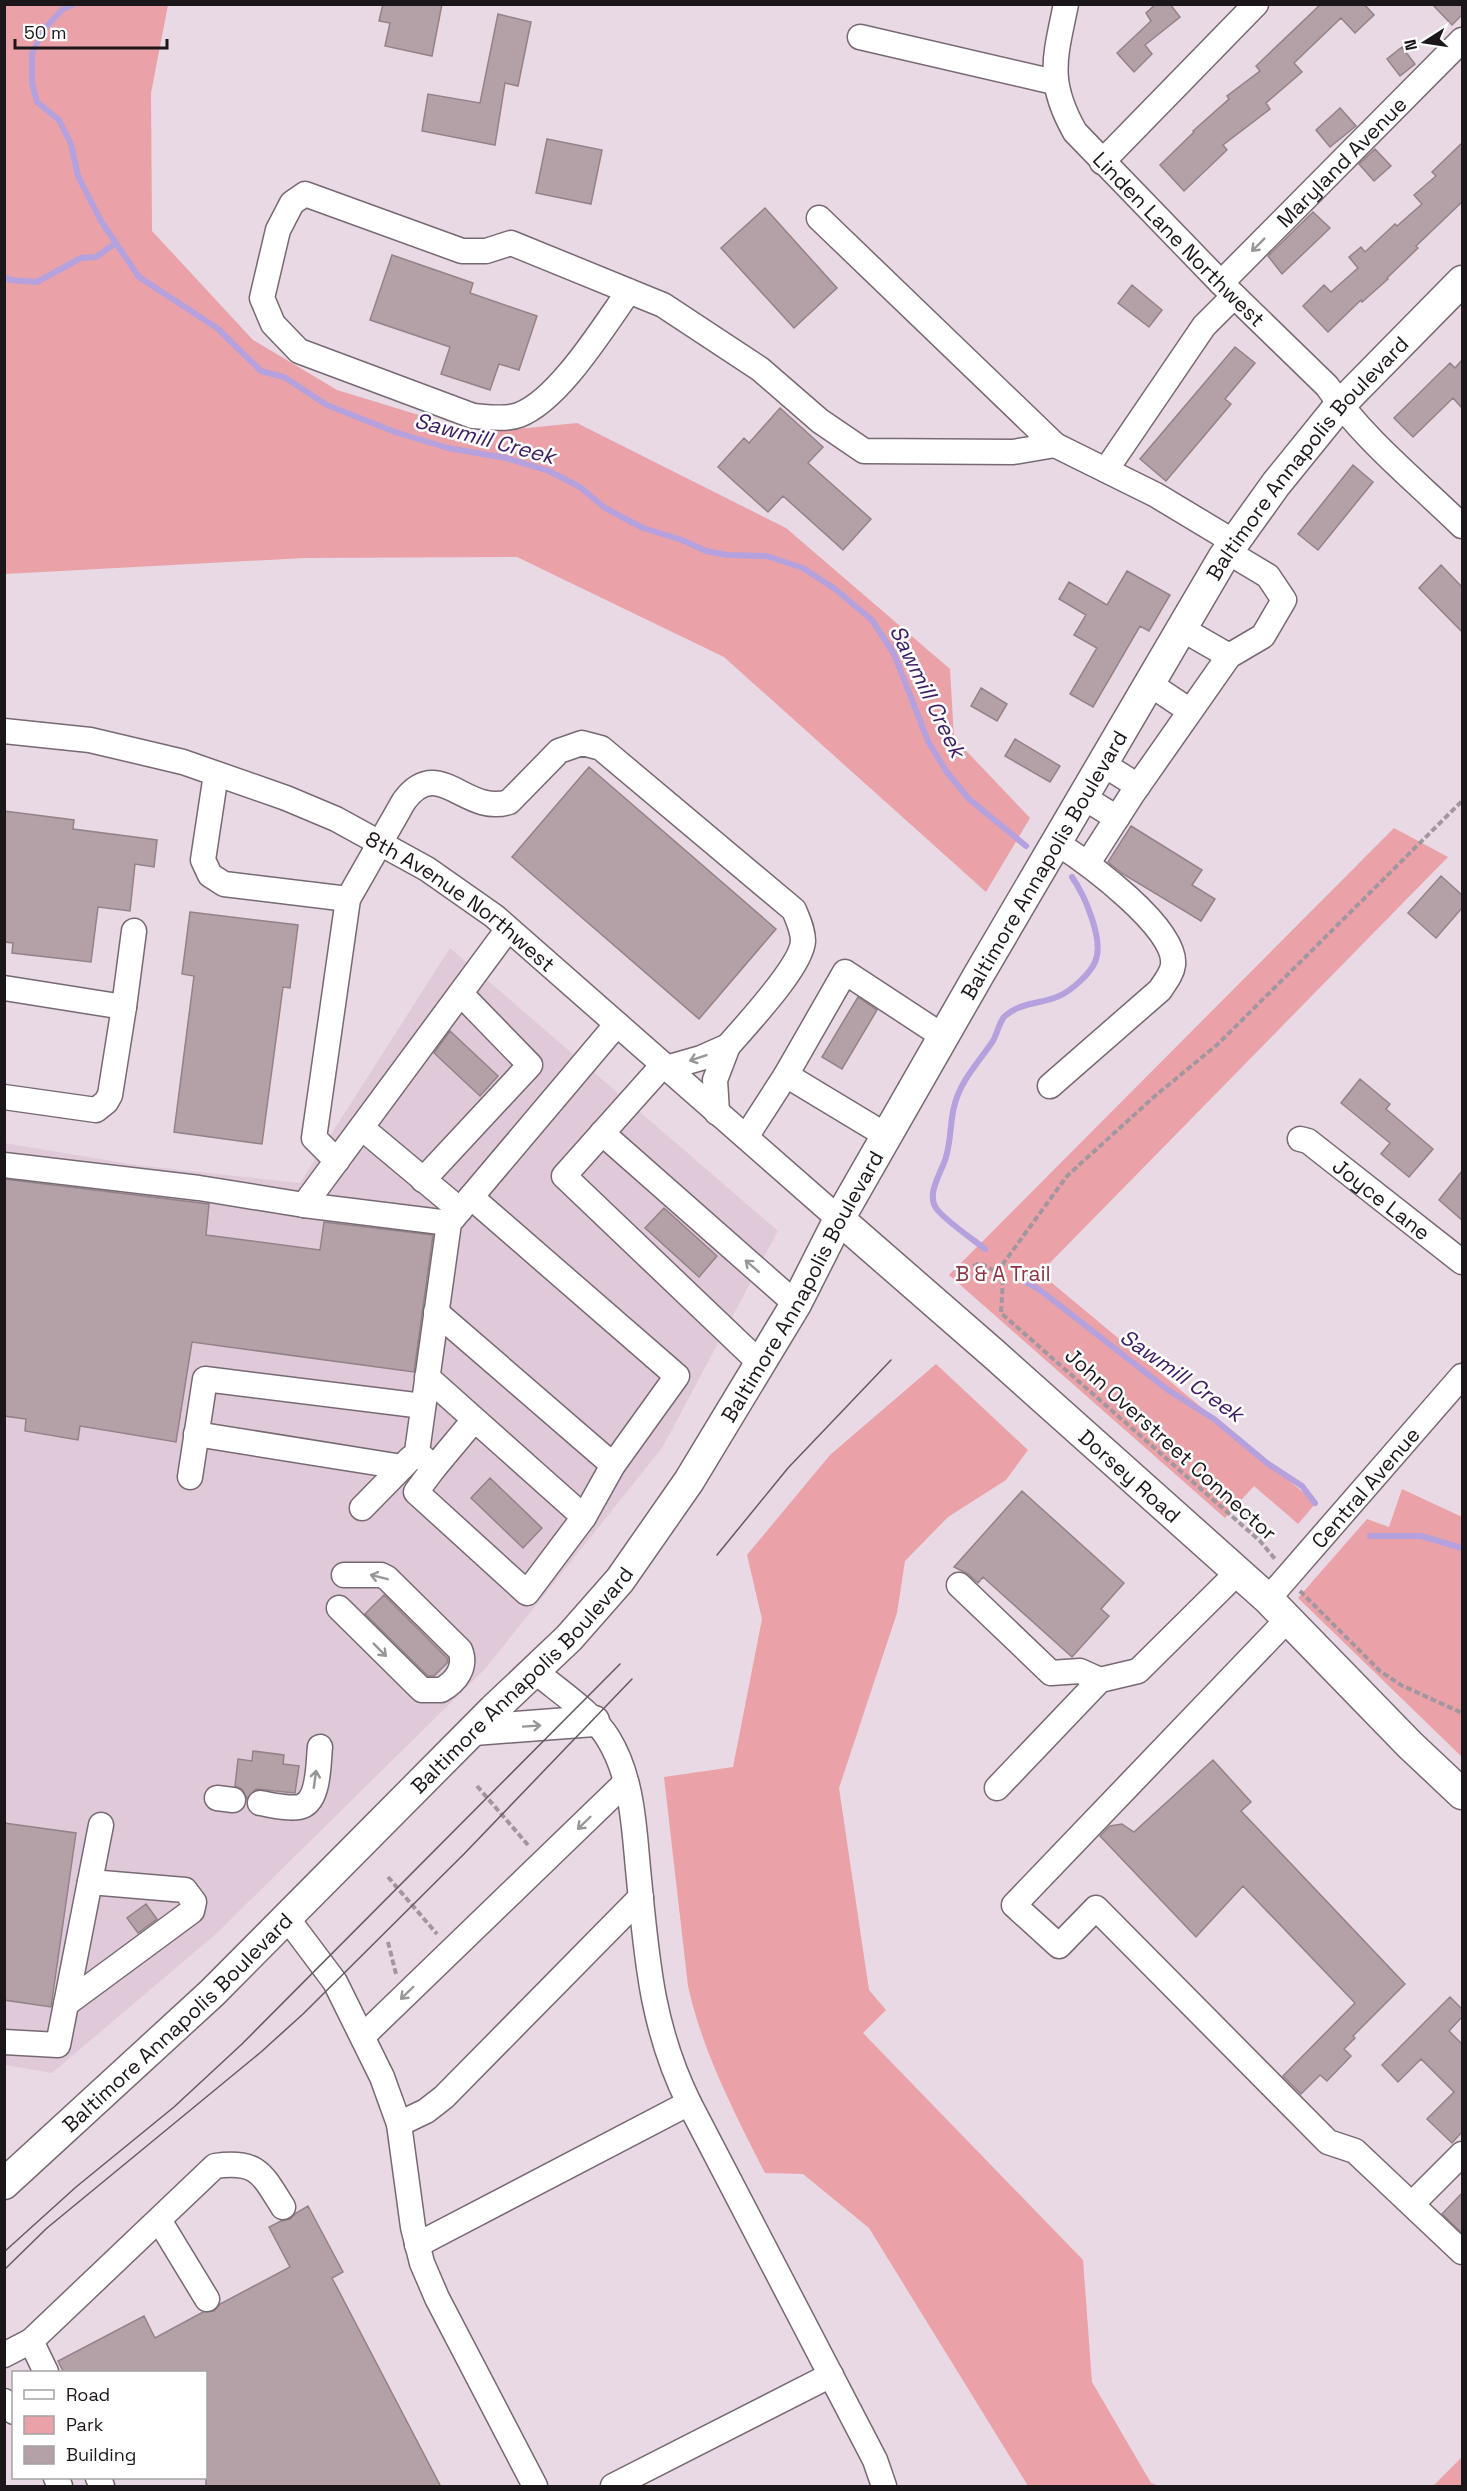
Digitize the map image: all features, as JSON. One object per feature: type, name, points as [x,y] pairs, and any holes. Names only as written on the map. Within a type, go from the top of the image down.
[{"type":"main road","name":"Baltimore Annapolis Boulevard","points":[[4,2184],[172,2032],[569,1638],[620,1580],[689,1480],[796,1304],[839,1220],[944,1036],[1231,547],[1276,484],[1340,405],[1462,282]]},
{"type":"main road","name":"Dorsey Road","points":[[839,1220],[1004,1362],[1238,1572],[1278,1609],[1410,1745],[1462,1794]]},
{"type":"main road","points":[[474,1730],[594,1721]]},
{"type":"main road","name":"Dorsey Road","points":[[1410,1745],[1462,1816]]},
{"type":"street","points":[[860,37],[1054,81],[1057,47],[1066,4]]},
{"type":"street","points":[[1102,162],[1256,4]]},
{"type":"street","name":"Maryland Avenue","points":[[1106,470],[1227,289],[1462,40]]},
{"type":"street","name":"Linden Lane Northwest","points":[[1054,81],[1062,110],[1075,132],[1102,162],[1227,289],[1327,386],[1340,405],[1462,526]]},
{"type":"street","points":[[629,291],[577,363],[543,401],[518,415],[496,417],[473,416],[299,351],[273,324],[262,298],[278,230],[292,203],[305,194],[462,251],[486,251],[511,243],[629,291],[663,305],[759,369],[820,421],[864,451],[1013,452],[1055,445]]},
{"type":"street","points":[[819,218],[1055,445],[1156,495],[1231,547],[1268,576],[1284,600],[1263,636],[1229,656],[1088,862]]},
{"type":"street","points":[[1182,629],[1229,656]]},
{"type":"street","points":[[1150,684],[1190,711]]},
{"type":"street","name":"8th Avenue Northwest","points":[[4,731],[90,740],[183,762],[316,811],[427,869],[508,929],[839,1220]]},
{"type":"street","points":[[337,1161],[314,1138],[348,899],[404,801],[411,791],[426,783],[436,783],[482,804],[498,806],[509,802],[559,751],[582,743],[601,748],[794,910],[801,927],[803,942],[798,960],[728,1046],[715,1080],[717,1113]]},
{"type":"street","points":[[1103,764],[1138,786]]},
{"type":"street","points":[[216,774],[203,860],[210,875],[224,884],[348,899]]},
{"type":"street","points":[[1083,797],[1117,818]]},
{"type":"street","points":[[1050,1086],[1161,990],[1174,963],[1169,945],[1155,924],[1088,862],[1057,843]]},
{"type":"street","points":[[304,1205],[508,929]]},
{"type":"street","points":[[4,1097],[96,1110],[110,1095],[135,931]]},
{"type":"street","points":[[746,1137],[786,1075],[845,972],[944,1036]]},
{"type":"street","points":[[4,988],[124,1007]]},
{"type":"street","points":[[423,1180],[530,1065],[461,994]]},
{"type":"street","points":[[362,1508],[409,1459],[423,1406],[436,1312],[460,1210],[617,1024]]},
{"type":"street","points":[[728,1046],[701,1058],[665,1066],[564,1176],[760,1363]]},
{"type":"street","points":[[786,1075],[888,1136]]},
{"type":"street","points":[[362,1128],[460,1210],[677,1376],[613,1465],[584,1517],[527,1593],[416,1492],[474,1420]]},
{"type":"street","points":[[602,1133],[796,1304]]},
{"type":"street","name":"Joyce Lane","points":[[1300,1139],[1308,1141],[1462,1262]]},
{"type":"street","points":[[4,1164],[199,1188],[304,1205],[460,1210]]},
{"type":"street","points":[[436,1312],[613,1465]]},
{"type":"street","name":"Central Avenue","points":[[1412,2204],[1355,2151],[1328,2142],[1096,1908],[1059,1946],[1014,1905],[1278,1609],[1288,1576],[1462,1376]]},
{"type":"street","points":[[427,1377],[584,1517]]},
{"type":"street","points":[[190,1477],[205,1379],[423,1406]]},
{"type":"street","points":[[196,1434],[409,1459],[434,1468]]},
{"type":"street","points":[[997,1788],[1100,1680],[1138,1671],[1238,1572]]},
{"type":"street","points":[[339,1608],[422,1690],[441,1690],[459,1674],[462,1660],[460,1650],[387,1578],[381,1575],[344,1575]]},
{"type":"street","points":[[959,1585],[1051,1673],[1080,1671],[1100,1680]]},
{"type":"street","points":[[535,1671],[594,1721],[613,1747],[626,1782],[653,2000],[664,2044],[689,2103],[875,2460],[884,2487]]},
{"type":"street","points":[[260,1803],[296,1808],[306,1805],[310,1801],[320,1747]]},
{"type":"street","points":[[363,2036],[626,1782]]},
{"type":"street","points":[[4,2042],[58,2045],[101,1825]]},
{"type":"street","points":[[66,2004],[192,1911],[194,1902],[185,1890],[90,1882]]},
{"type":"street","points":[[399,2124],[426,2111],[444,2097],[640,1898]]},
{"type":"street","points":[[287,1918],[335,1982],[382,2077],[399,2124],[417,2245],[437,2298],[535,2487]]},
{"type":"street","points":[[417,2245],[689,2103]]},
{"type":"street","points":[[1462,2154],[1412,2204],[1462,2252]]},
{"type":"street","points":[[4,2355],[31,2341],[215,2166],[237,2163],[261,2173],[283,2207]]},
{"type":"street","points":[[159,2220],[207,2299]]},
{"type":"street","points":[[31,2341],[45,2371]]},
{"type":"street","points":[[613,2487],[831,2375]]},
{"type":"path","points":[[957,1274],[980,1263],[997,1272],[1068,1176],[1155,1096],[1218,1044],[1462,801]]},
{"type":"path","name":"John Overstreet Connector","points":[[997,1272],[1003,1279],[1000,1313],[1260,1541],[1308,1601],[1380,1671],[1401,1685],[1462,1713]]},
{"type":"path","points":[[477,1786],[528,1845]]},
{"type":"path","points":[[388,1877],[437,1934]]},
{"type":"path","points":[[388,1942],[396,1974]]},
{"type":"shaded area","points":[[450,948],[778,1231],[662,1448],[485,1669],[217,1933],[52,2073],[5,2065],[4,1143],[136,1165],[300,1183]]},
{"type":"green space","points":[[5,4],[168,5],[151,93],[152,231],[253,340],[337,390],[478,433],[577,423],[786,528],[950,669],[954,738],[1030,818],[986,892],[724,657],[517,557],[305,558],[5,574]]},
{"type":"green space","name":"B & A Trail","points":[[1394,828],[1448,857],[1040,1273],[1316,1503],[1298,1524],[1254,1486],[1225,1518],[949,1275]]},
{"type":"green space","points":[[936,1364],[1028,1450],[1006,1480],[948,1517],[905,1561],[897,1613],[839,1788],[869,1990],[886,2010],[863,2033],[1083,2260],[1092,2382],[1151,2483],[1159,2486],[1028,2486],[869,2228],[803,2174],[765,2173],[711,2059],[688,1986],[664,1777],[733,1767],[762,1619],[747,1555],[830,1455]]},
{"type":"green space","points":[[1402,1489],[1462,1517],[1462,1757],[1298,1598],[1367,1519],[1389,1527]]},
{"type":"green space","points":[[1462,2457],[1462,2486],[1433,2486]]},
{"type":"building","points":[[383,4],[442,4],[432,56],[385,46],[390,23],[379,21]]},
{"type":"building","points":[[1156,4],[1170,4],[1180,17],[1145,45],[1152,54],[1134,72],[1117,53],[1151,21],[1146,13]]},
{"type":"building","points":[[1321,4],[1364,4],[1374,15],[1355,33],[1341,18],[1294,63],[1302,72],[1266,103],[1270,109],[1223,145],[1227,150],[1184,191],[1160,165],[1229,99],[1227,96],[1260,71],[1256,66]]},
{"type":"building","points":[[1432,4],[1462,4],[1462,15],[1452,25]]},
{"type":"building","points":[[498,14],[531,22],[518,86],[505,83],[495,145],[422,131],[428,94],[480,103]]},
{"type":"building","points":[[1402,47],[1415,64],[1400,76],[1387,59]]},
{"type":"building","points":[[1340,108],[1356,126],[1330,147],[1316,130]]},
{"type":"building","points":[[547,139],[602,150],[591,204],[536,193]]},
{"type":"building","points":[[1462,143],[1462,202],[1416,246],[1418,248],[1388,279],[1362,302],[1361,300],[1328,332],[1303,306],[1324,285],[1331,292],[1358,268],[1349,257],[1361,247],[1365,252],[1395,224],[1397,226],[1422,204],[1414,195],[1436,176],[1432,172]]},
{"type":"building","points":[[1375,149],[1391,166],[1374,181],[1359,164]]},
{"type":"building","points":[[765,208],[837,288],[794,328],[721,248]]},
{"type":"building","points":[[1313,212],[1330,228],[1282,274],[1268,256]]},
{"type":"building","points":[[392,255],[473,283],[470,293],[537,316],[519,370],[499,364],[490,390],[441,374],[450,347],[370,320]]},
{"type":"building","points":[[1132,285],[1162,310],[1149,327],[1118,303]]},
{"type":"building","points":[[1235,347],[1255,363],[1225,399],[1231,404],[1166,481],[1140,459]]},
{"type":"building","points":[[1462,360],[1462,408],[1453,398],[1413,437],[1394,418],[1450,363],[1455,368]]},
{"type":"building","points":[[780,408],[823,447],[808,463],[871,519],[843,550],[783,496],[768,512],[718,467],[744,438],[749,443]]},
{"type":"building","points":[[1353,465],[1373,482],[1318,550],[1298,534]]},
{"type":"building","points":[[1441,565],[1462,587],[1462,632],[1419,588]]},
{"type":"building","points":[[1127,571],[1170,595],[1149,631],[1140,626],[1093,707],[1070,694],[1097,648],[1074,635],[1086,615],[1059,599],[1069,582],[1107,605]]},
{"type":"building","points":[[981,688],[1007,704],[997,721],[971,706]]},
{"type":"building","points":[[1015,739],[1060,766],[1050,782],[1005,756]]},
{"type":"building","points":[[589,767],[776,929],[699,1019],[512,857]]},
{"type":"building","points":[[4,811],[74,820],[73,829],[157,840],[154,867],[135,864],[130,911],[98,907],[91,962],[12,953],[13,943],[4,942]]},
{"type":"building","points":[[1131,826],[1202,870],[1192,885],[1215,899],[1201,921],[1123,874],[1108,862]]},
{"type":"building","points":[[1441,876],[1462,895],[1462,908],[1436,938],[1408,913]]},
{"type":"building","points":[[190,912],[298,925],[290,988],[283,987],[262,1144],[174,1132],[194,976],[182,974]]},
{"type":"building","points":[[858,997],[877,1010],[842,1069],[822,1057]]},
{"type":"building","points":[[450,1031],[498,1076],[480,1096],[434,1053]]},
{"type":"building","points":[[1360,1079],[1390,1104],[1386,1109],[1433,1149],[1409,1177],[1381,1154],[1390,1143],[1341,1103]]},
{"type":"building","points":[[1462,1171],[1462,1220],[1439,1200]]},
{"type":"building","points":[[4,1179],[209,1204],[206,1235],[320,1250],[324,1222],[433,1235],[414,1372],[192,1342],[176,1442],[80,1426],[78,1440],[25,1431],[26,1419],[4,1416]]},
{"type":"building","points":[[664,1208],[717,1256],[699,1277],[645,1228]]},
{"type":"building","points":[[490,1478],[542,1528],[523,1548],[471,1498]]},
{"type":"building","points":[[1022,1491],[1124,1583],[1101,1609],[1109,1616],[1072,1657],[983,1577],[978,1583],[968,1574],[954,1567]]},
{"type":"building","points":[[384,1595],[447,1658],[448,1662],[434,1676],[428,1676],[365,1614]]},
{"type":"building","points":[[253,1751],[284,1755],[283,1764],[299,1766],[295,1793],[256,1789],[247,1799],[242,1789],[235,1786],[238,1759],[252,1761]]},
{"type":"building","points":[[1213,1760],[1251,1802],[1241,1811],[1405,1984],[1353,2036],[1355,2038],[1344,2049],[1351,2056],[1327,2081],[1320,2075],[1301,2094],[1283,2076],[1355,2003],[1243,1886],[1196,1937],[1100,1836],[1110,1826],[1122,1824],[1134,1832]]},
{"type":"building","points":[[4,1823],[76,1833],[51,2007],[4,2000]]},
{"type":"building","points":[[146,1904],[157,1919],[138,1933],[127,1918]]},
{"type":"building","points":[[1450,1997],[1462,2009],[1462,2017],[1449,2031],[1462,2044],[1462,2132],[1452,2143],[1427,2119],[1454,2092],[1421,2059],[1398,2082],[1382,2065]]},
{"type":"building","points":[[1462,2193],[1462,2233],[1442,2214]]},
{"type":"building","points":[[308,2206],[343,2272],[332,2278],[441,2487],[206,2487],[207,2371],[63,2371],[58,2361],[144,2316],[155,2338],[203,2312],[214,2311],[220,2304],[290,2267],[269,2227],[290,2219]]},
{"type":"waterway","name":"Sawmill Creek","points":[[74,4],[63,9],[44,29],[32,54],[32,83],[37,102],[59,120],[71,144],[78,176],[101,221],[139,277],[217,328],[261,371],[284,377],[327,405],[395,432],[448,448],[506,458],[549,471],[580,487],[605,508],[643,528],[682,540],[706,551],[727,555],[767,556],[803,568],[835,589],[872,620],[894,654],[928,741],[946,771],[969,799],[1026,846]]},
{"type":"waterway","points":[[4,277],[11,280],[37,282],[81,258],[96,257],[116,243]]},
{"type":"waterway","name":"Sawmill Creek","points":[[985,1249],[940,1213],[933,1202],[934,1189],[948,1151],[957,1098],[970,1072],[993,1041],[1004,1017],[1024,1006],[1064,994],[1085,977],[1093,967],[1097,953],[1095,930],[1082,894],[1072,877]]},
{"type":"waterway","name":"Sawmill Creek","points":[[1024,1281],[1040,1290],[1168,1390],[1214,1419],[1267,1463],[1302,1486],[1315,1503]]},
{"type":"waterway","name":"Sawmill Creek","points":[[1370,1536],[1421,1536],[1462,1548]]},
{"type":"tram line","points":[[717,1555],[788,1468],[891,1360]]},
{"type":"tram line","points":[[4,2252],[76,2187],[174,2107],[242,2044],[620,1664]]},
{"type":"tram line","points":[[4,2270],[47,2228],[261,2052],[303,2014],[464,1854],[632,1679]]}]
